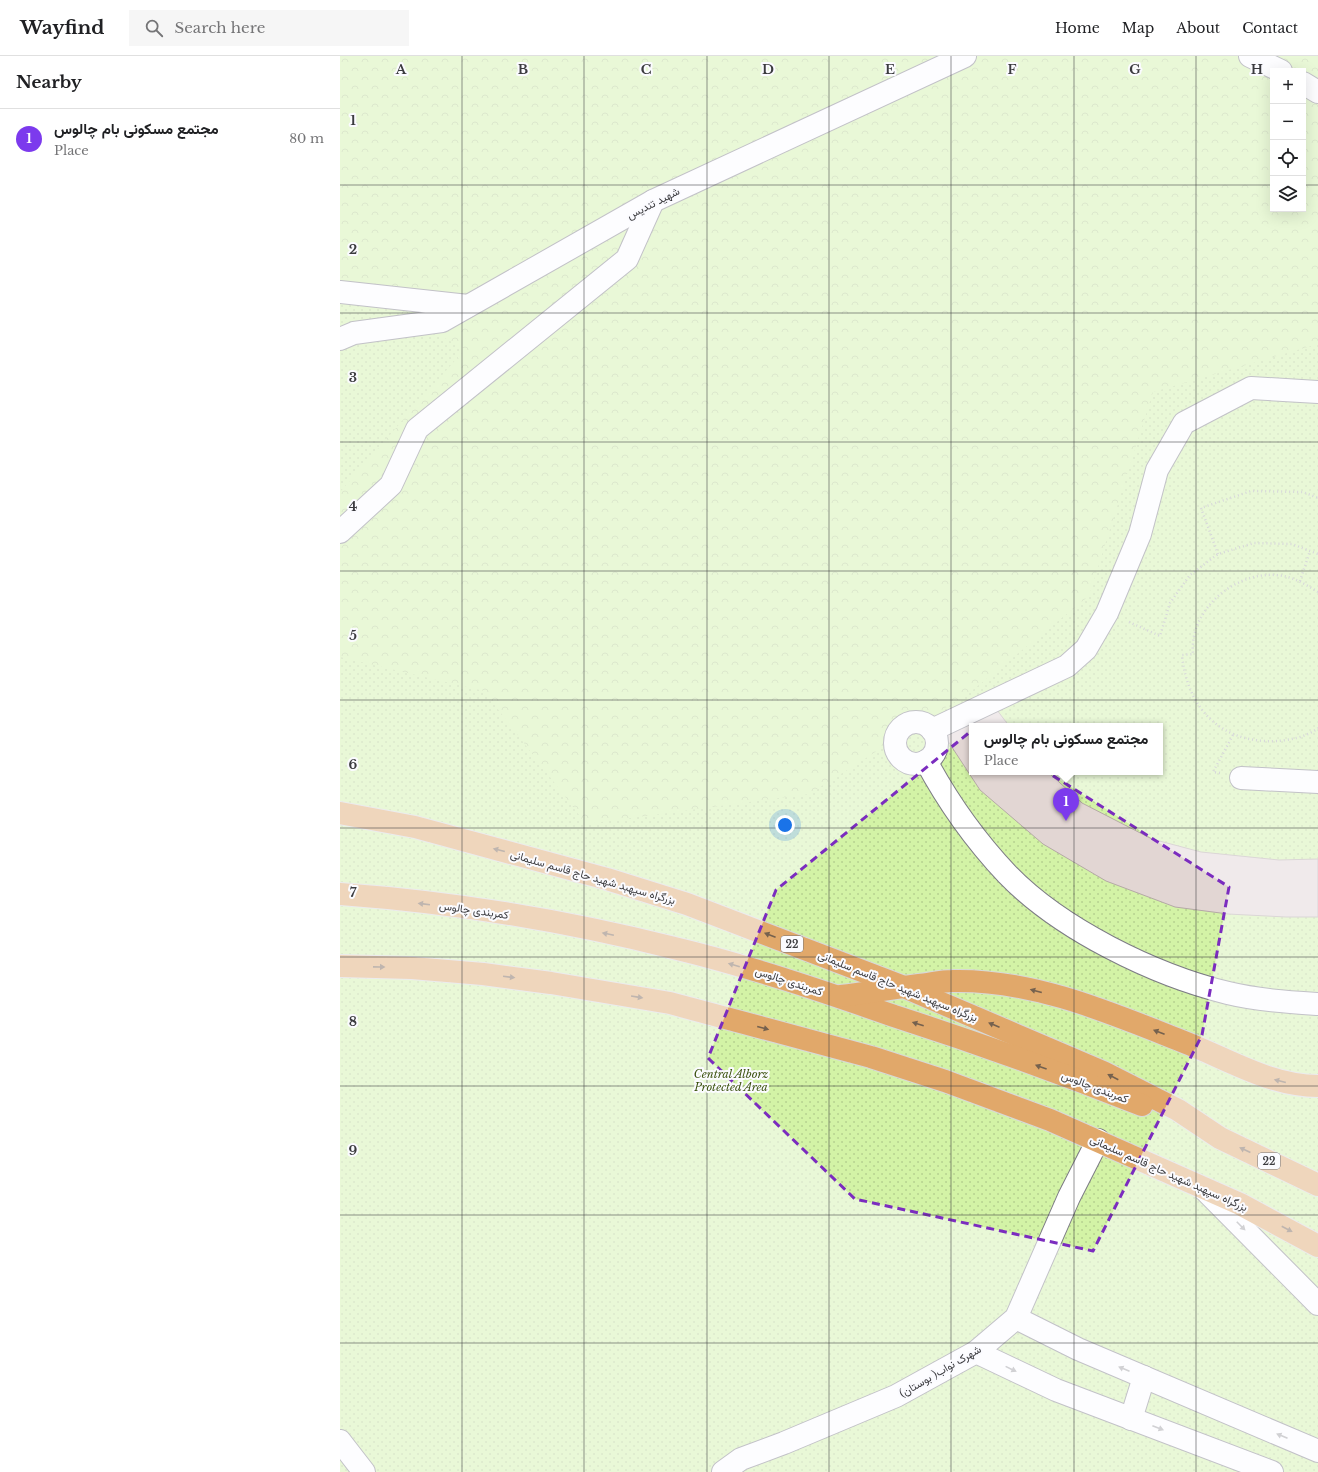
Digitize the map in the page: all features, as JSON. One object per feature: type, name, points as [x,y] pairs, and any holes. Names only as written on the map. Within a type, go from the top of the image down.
[{"type":"highway","name":"بزرگراه سپهبد شهید حاج قاسم سلیمانی","points":[[340,813],[415,827],[607,879],[687,904],[904,987],[1103,1072],[1178,1110],[1220,1138],[1318,1185]]},
{"type":"highway","name":"کمربندی چالوس","points":[[340,894],[495,913],[548,922],[674,948],[766,973],[959,1037],[1141,1104],[1220,1138]]},
{"type":"highway","name":"بزرگراه سپهبد شهید حاج قاسم سلیمانی","points":[[340,966],[412,968],[483,974],[551,983],[670,1003],[878,1060],[945,1081],[1043,1117],[1098,1140],[1240,1204],[1318,1246]]},
{"type":"highway","points":[[838,997],[951,981],[996,983],[1033,990],[1098,1009],[1199,1047],[1278,1081],[1304,1086],[1318,1086]]},
{"type":"street","name":"شهید تندیس","points":[[340,339],[354,333],[442,320],[653,201],[965,56]]},
{"type":"street","points":[[1250,56],[1275,68]]},
{"type":"street","points":[[1306,85],[1318,92]]},
{"type":"street","points":[[340,532],[391,486],[417,429],[627,259],[653,201]]},
{"type":"street","points":[[340,292],[468,306]]},
{"type":"street","points":[[932,730],[1067,666],[1086,649],[1107,613],[1140,534],[1157,470],[1184,423],[1251,388],[1318,392]]},
{"type":"street","points":[[920,723],[932,730],[935,736],[936,750],[932,757],[926,761],[920,764],[907,762],[897,753],[895,740],[901,728],[907,725],[920,723]]},
{"type":"street","points":[[926,761],[945,795],[977,839],[1007,874],[1031,896],[1079,929],[1121,953],[1173,976],[1228,993],[1318,1004]]},
{"type":"street","points":[[1241,778],[1318,782]]},
{"type":"street","name":"شهرک نواب( بوستان)","points":[[723,1472],[742,1459],[896,1396],[976,1352],[1016,1318],[1069,1197],[1098,1140]]},
{"type":"street","points":[[1204,1188],[1318,1304]]},
{"type":"street","points":[[1016,1318],[1078,1349],[1318,1451]]},
{"type":"street","points":[[976,1352],[1056,1390],[1272,1472]]},
{"type":"street","points":[[1131,1419],[1144,1377]]},
{"type":"street","points":[[340,1441],[364,1472]]},
{"type":"path","points":[[1218,554],[1201,508],[1251,491],[1303,492],[1318,498]]},
{"type":"path","points":[[1107,613],[1160,636],[1170,603],[1190,575],[1218,554],[1254,543],[1292,544],[1318,554]]},
{"type":"path","points":[[1300,581],[1310,551]]},
{"type":"path","points":[[1318,592],[1300,581],[1276,575],[1251,577],[1229,587],[1210,603],[1197,624],[1192,648],[1193,654],[1182,655],[1184,675],[1192,696],[1210,719],[1233,735],[1261,742],[1290,740],[1318,728]]},
{"type":"highlighted area","points":[[976,727],[1229,887],[1202,1035],[1093,1251],[855,1199],[708,1058],[776,890]]},
{"type":"green space","name":"Central Alborz Protected Area","points":[[340,56],[1318,56],[1318,1472],[340,1472]]},
{"type":"green space","points":[[340,56],[1318,56],[1318,344],[1153,392],[1089,596],[969,693],[809,794],[586,824],[484,691],[340,657],[340,492],[465,349],[340,282]]},
{"type":"building","points":[[994,706],[1007,723],[969,723],[969,773],[944,735]]},
{"type":"building","points":[[970,775],[1051,775],[1082,803],[1152,839],[1201,852],[1279,860],[1318,859],[1318,917],[1228,914],[1175,907],[1106,881],[1043,844],[980,790]]},
{"type":"place","name":"مجتمع مسکونی بام چالوس","points":[[1066,821]]}]
